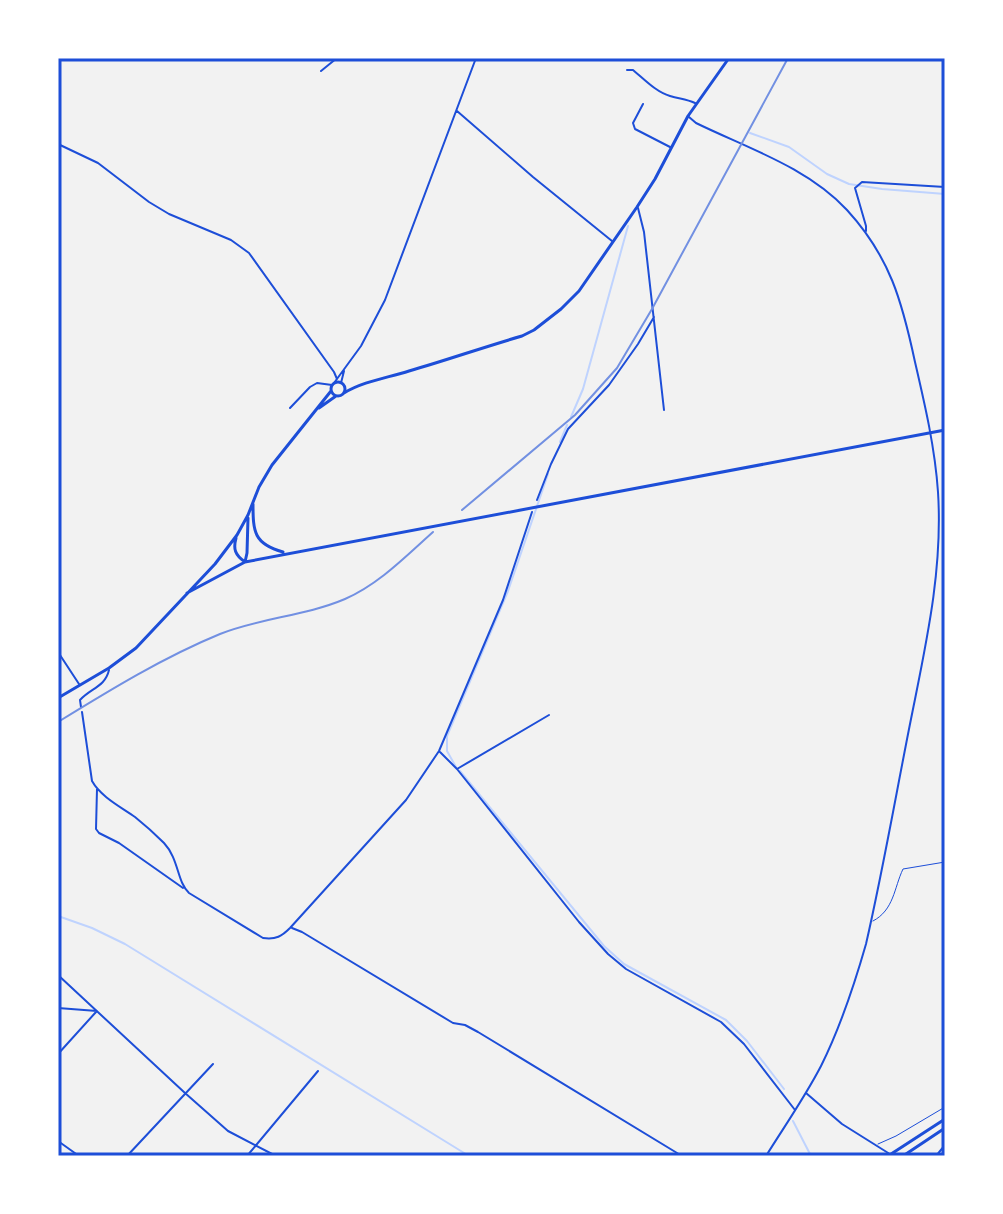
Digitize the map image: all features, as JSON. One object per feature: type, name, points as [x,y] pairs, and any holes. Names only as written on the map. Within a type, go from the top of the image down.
[{"type":"main road","points":[[316,411],[353,387],[522,336],[568,303],[637,207],[688,116],[729,58]]},
{"type":"main road","points":[[58,698],[94,678],[136,648],[215,564],[237,535],[272,465],[331,391],[334,382],[353,387]]},
{"type":"main road","points":[[343,384],[344,393]]},
{"type":"main road","points":[[331,391],[336,396]]},
{"type":"main road","points":[[187,593],[245,562],[528,507],[538,502],[945,430]]},
{"type":"main road","points":[[253,500],[254,532],[265,546],[287,553]]},
{"type":"main road","points":[[245,562],[248,515]]},
{"type":"main road","points":[[237,535],[235,552],[245,562]]},
{"type":"main road","points":[[890,1156],[945,1119]]},
{"type":"main road","points":[[903,1156],[945,1128]]},
{"type":"street","points":[[321,71],[337,58]]},
{"type":"street","points":[[290,408],[310,387],[317,383],[334,382],[361,346],[380,312],[476,58]]},
{"type":"street","points":[[627,70],[633,70],[669,96],[683,97],[696,104]]},
{"type":"street","points":[[643,104],[633,123],[635,129],[671,147]]},
{"type":"street","points":[[457,111],[613,242]]},
{"type":"street","points":[[688,116],[696,123],[821,187],[866,232],[893,280],[902,304],[928,416],[938,494],[939,545],[935,591],[871,922],[858,972],[820,1068],[766,1156]]},
{"type":"street","points":[[58,144],[98,163],[169,214],[231,240],[249,253],[334,372],[334,382]]},
{"type":"street","points":[[866,232],[854,186],[862,182],[945,187]]},
{"type":"street","points":[[637,207],[644,232],[664,410]]},
{"type":"street","points":[[538,502],[551,464],[568,429],[609,385],[654,317]]},
{"type":"street","points":[[343,384],[345,370]]},
{"type":"street","points":[[334,372],[341,374]]},
{"type":"street","points":[[82,712],[91,773],[97,789],[96,829],[99,833],[263,938],[279,937],[406,800],[439,751],[503,600],[532,512]]},
{"type":"street","points":[[939,545],[945,545]]},
{"type":"street","points":[[58,652],[81,686]]},
{"type":"street","points":[[81,707],[80,700],[101,686],[109,668]]},
{"type":"street","points":[[94,678],[94,688]]},
{"type":"street","points":[[457,769],[549,715]]},
{"type":"street","points":[[439,751],[608,954],[626,969],[721,1022],[744,1044],[795,1110]]},
{"type":"street","points":[[97,789],[139,820],[172,852],[184,888]]},
{"type":"street","points":[[290,928],[302,932],[453,1023],[478,1032],[682,1156]]},
{"type":"street","points":[[58,975],[228,1131],[276,1156]]},
{"type":"street","points":[[58,1008],[97,1011]]},
{"type":"street","points":[[58,1054],[97,1011]]},
{"type":"street","points":[[127,1156],[213,1064]]},
{"type":"street","points":[[247,1156],[318,1071]]},
{"type":"street","points":[[806,1092],[842,1124],[890,1156]]},
{"type":"street","points":[[58,1141],[79,1156]]},
{"type":"street","points":[[936,1156],[945,1145]]},
{"type":"lane","points":[[871,922],[881,916],[895,895],[903,869],[945,862]]},
{"type":"lane","points":[[875,1145],[945,1107]]},
{"type":"waterway","points":[[750,133],[789,147],[827,174],[849,184],[945,194]]},
{"type":"waterway","points":[[571,417],[583,389],[628,226]]},
{"type":"waterway","points":[[560,442],[567,425]]},
{"type":"waterway","points":[[456,767],[447,751],[447,736],[508,591],[548,474]]},
{"type":"waterway","points":[[460,771],[604,946],[624,964],[726,1020],[747,1041],[784,1089]]},
{"type":"waterway","points":[[58,916],[125,944],[469,1156]]},
{"type":"waterway","points":[[793,1121],[811,1156]]},
{"type":"railway","points":[[462,510],[575,415],[617,368],[788,58]]},
{"type":"railway","points":[[58,722],[117,686],[199,643],[251,624],[330,605],[357,593],[391,569],[433,532]]}]
